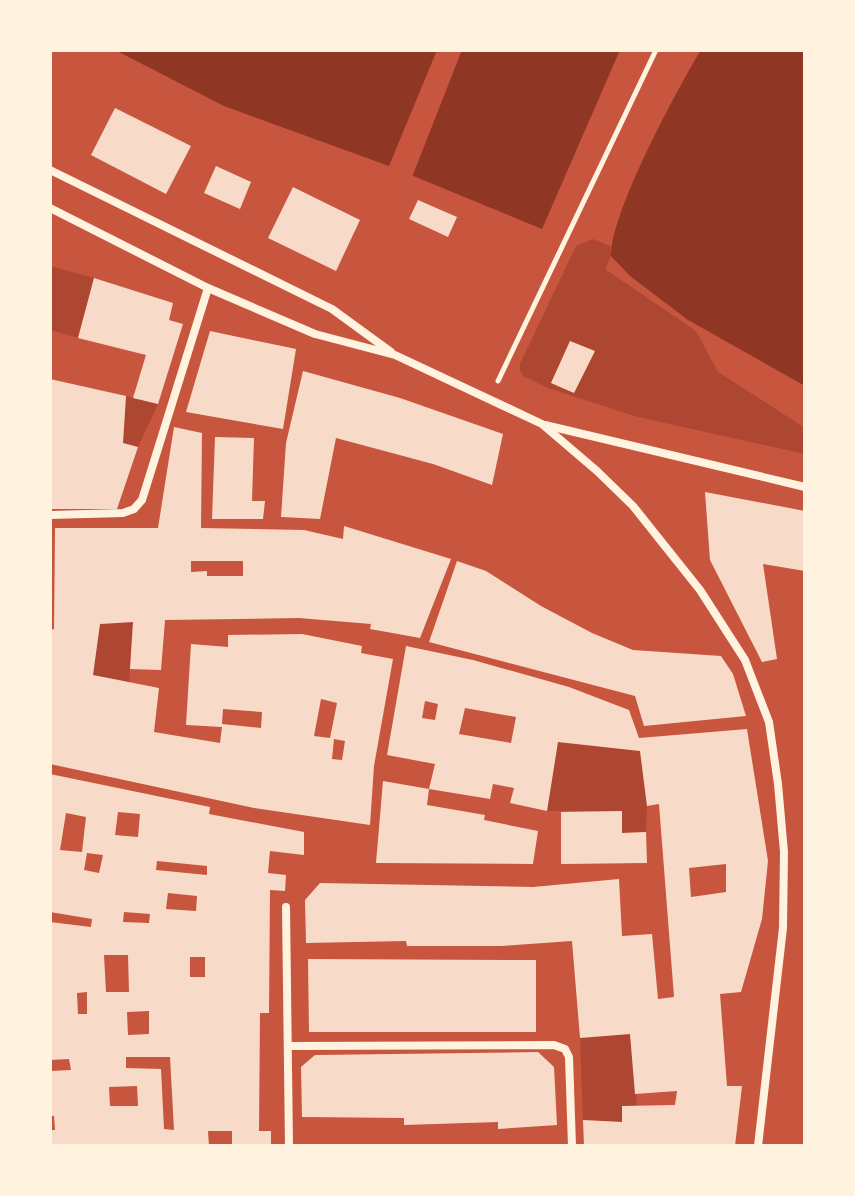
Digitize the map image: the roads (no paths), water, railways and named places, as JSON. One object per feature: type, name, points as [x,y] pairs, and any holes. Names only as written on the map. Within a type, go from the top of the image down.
[{"type":"street","points":[[50,170],[332,309],[395,355]]},
{"type":"street","points":[[50,208],[208,288],[315,334],[395,355],[542,424],[805,487]]},
{"type":"street","points":[[50,515],[123,513],[134,509],[142,500],[208,288]]},
{"type":"street","points":[[542,424],[633,506],[700,590],[745,660],[769,722],[784,852],[783,928],[758,1146]]},
{"type":"street","points":[[286,907],[289,1146]]},
{"type":"street","points":[[288,1046],[554,1045],[565,1049],[569,1057],[572,1146]]}]
